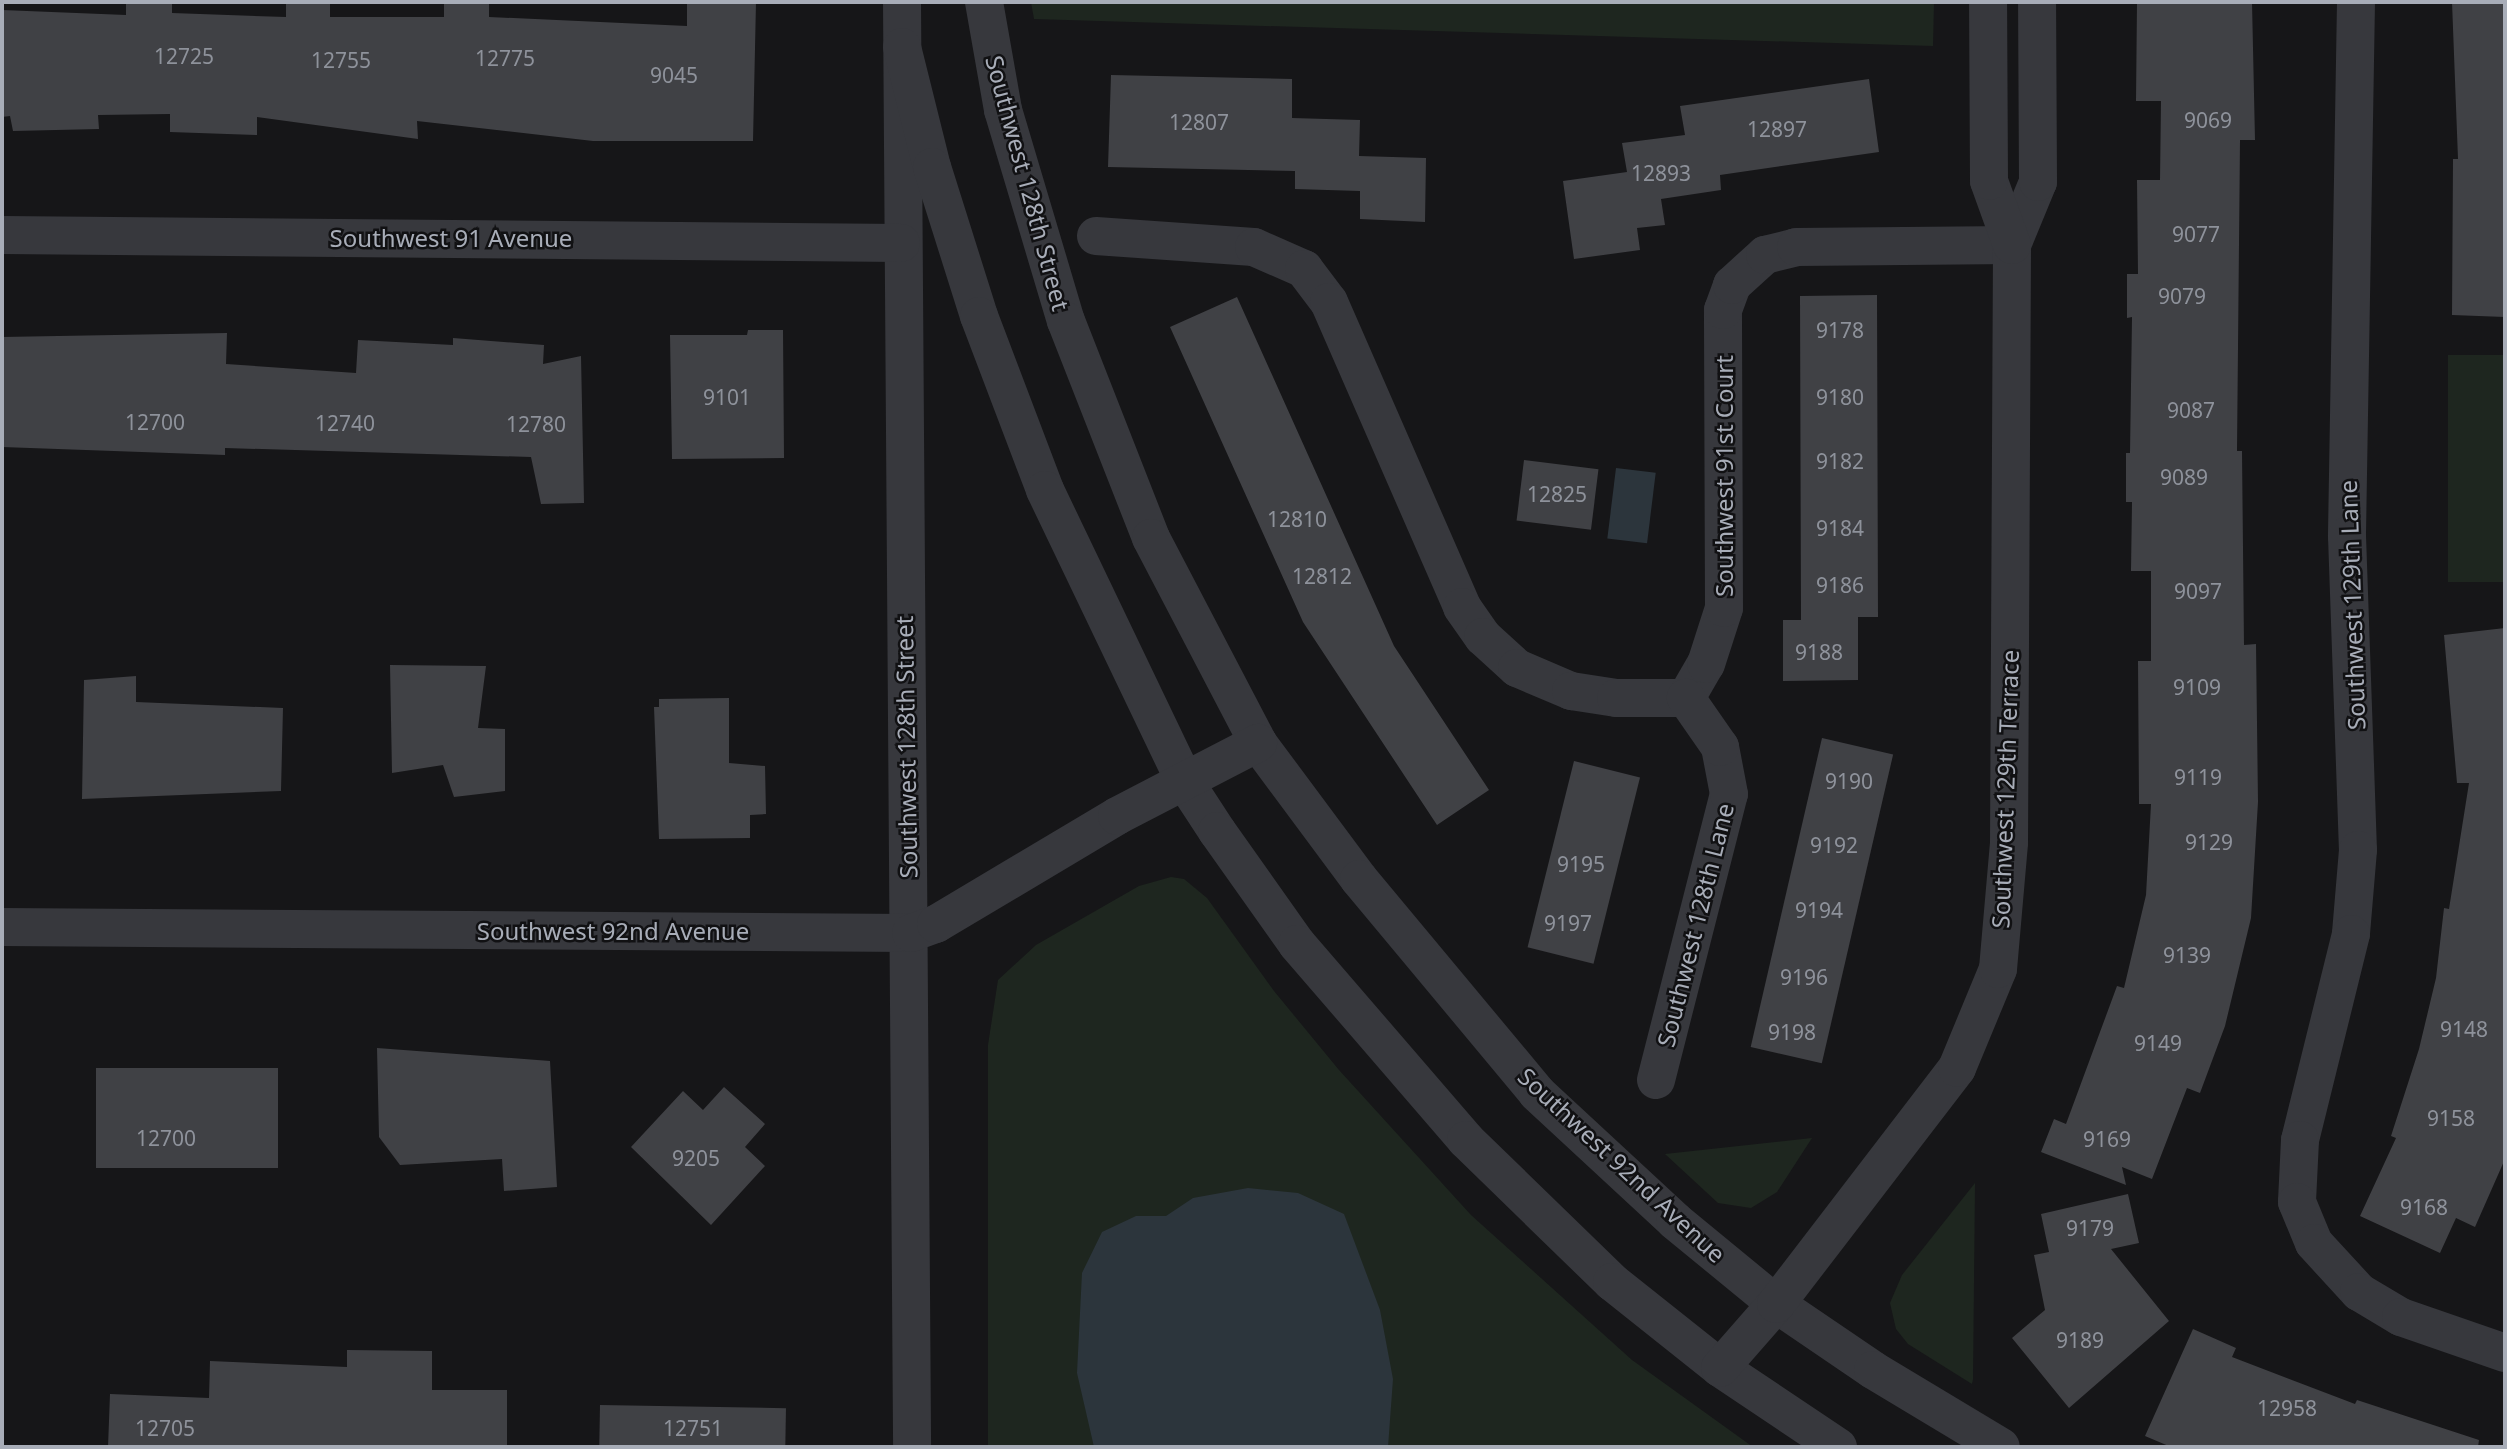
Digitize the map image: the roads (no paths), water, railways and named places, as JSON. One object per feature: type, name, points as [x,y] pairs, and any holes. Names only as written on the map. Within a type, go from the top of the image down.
[{"type":"street","name":"Southwest 128th Street","points":[[902,2],[904,830],[911,933],[912,1447]]},
{"type":"street","name":"Southwest 128th Street","points":[[984,2],[1003,110],[1066,321],[1151,538],[1258,743]]},
{"type":"street","name":"Southwest 129th Terrace","points":[[1720,1368],[1776,1304],[1957,1068],[1998,969],[2009,842],[2012,245],[1989,181],[1988,2]]},
{"type":"street","name":"Southwest 129th Terrace","points":[[2012,245],[2038,182],[2037,2]]},
{"type":"street","name":"Southwest 129th Lane","points":[[2356,2],[2347,536],[2358,863],[2351,934],[2300,1140],[2297,1202],[2314,1243],[2359,1292],[2401,1317],[2505,1353]]},
{"type":"street","name":"Southwest 128th Street","points":[[902,47],[932,167],[979,317],[1040,479],[1185,782]]},
{"type":"street","name":"Southwest 91 Avenue","points":[[2,235],[901,243]]},
{"type":"street","points":[[1096,236],[1254,247],[1304,269],[1329,302],[1462,607],[1483,637],[1517,667],[1572,691],[1616,698],[1686,698]]},
{"type":"street","name":"Southwest 91st Court","points":[[1686,698],[1706,664],[1724,608],[1723,310],[1732,285],[1765,255],[1796,247],[2012,245]]},
{"type":"street","name":"Southwest 128th Lane","points":[[1656,1080],[1729,794],[1720,747],[1686,698]]},
{"type":"street","name":"Southwest 92nd Avenue","points":[[2,927],[911,933],[936,924],[1117,816],[1258,743],[1359,879],[1537,1093],[1675,1221],[1776,1304],[1873,1370],[2001,1447]]},
{"type":"street","points":[[1185,782],[1297,944],[1466,1140],[1612,1282],[1720,1368],[1838,1447]]}]
